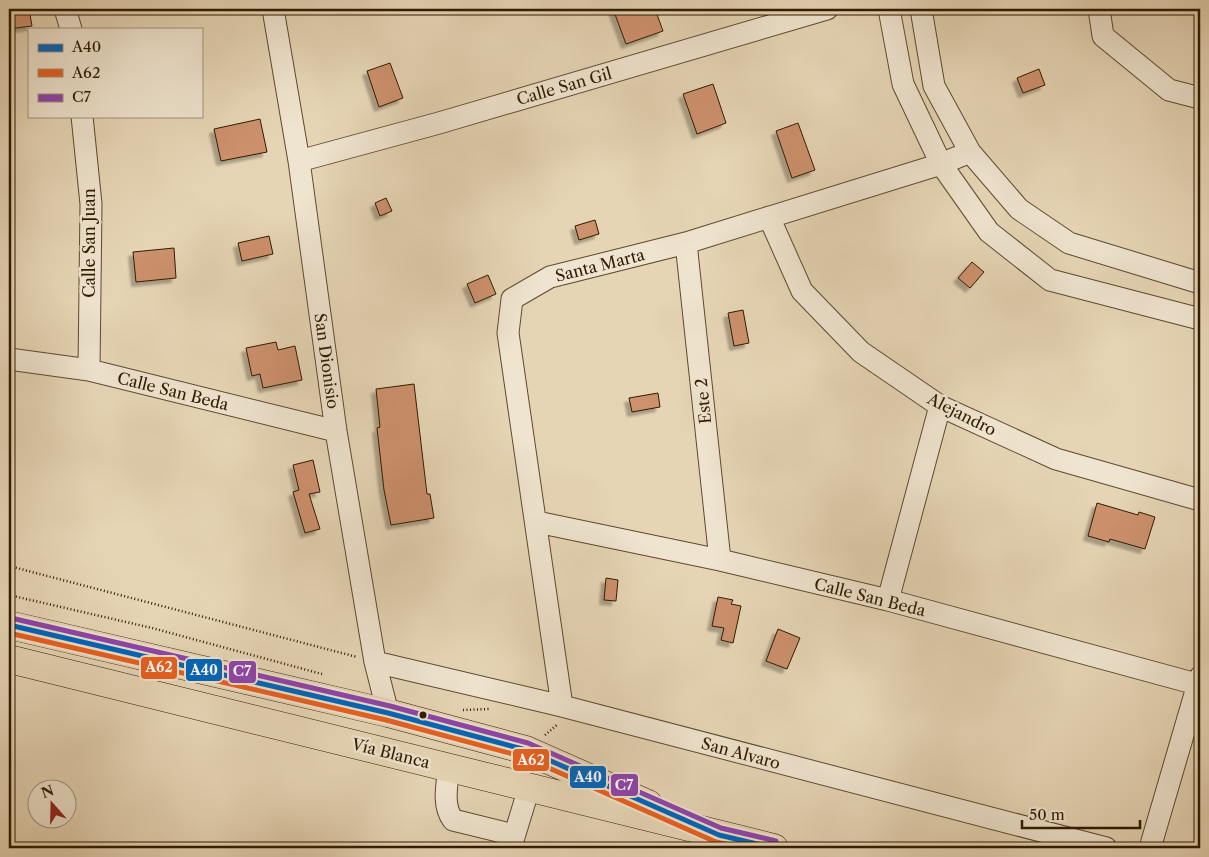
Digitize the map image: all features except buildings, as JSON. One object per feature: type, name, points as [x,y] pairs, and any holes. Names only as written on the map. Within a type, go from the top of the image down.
[{"type":"highway","points":[[9,624],[388,713],[526,750],[718,835]]},
{"type":"highway","name":"Vía Blanca","points":[[9,658],[774,848]]},
{"type":"street","points":[[65,9],[70,28]]},
{"type":"street","name":"San Dionisio","points":[[272,9],[299,161],[336,430],[375,662],[388,713]]},
{"type":"street","name":"Calle San Gil","points":[[299,161],[438,123],[827,9]]},
{"type":"street","points":[[889,9],[902,84],[941,164],[988,232],[1050,280],[1200,319]]},
{"type":"street","points":[[921,9],[934,86],[970,152],[1019,209],[1069,243],[1200,283]]},
{"type":"street","points":[[1099,9],[1104,36],[1169,90],[1200,98]]},
{"type":"street","name":"Calle San Juan","points":[[82,118],[91,204],[89,370]]},
{"type":"street","name":"Santa Marta","points":[[562,706],[537,522],[508,333],[512,299],[550,277],[686,243],[941,164],[970,152]]},
{"type":"street","name":"Alejandro","points":[[769,217],[802,291],[861,352],[940,406],[1056,459],[1200,500]]},
{"type":"street","name":"Este 2","points":[[686,243],[720,560]]},
{"type":"street","name":"Calle San Beda","points":[[9,359],[89,370],[336,430]]},
{"type":"street","points":[[888,600],[940,406]]},
{"type":"street","name":"Calle San Beda","points":[[537,522],[720,560],[888,600],[1200,682]]},
{"type":"street","name":"San Alvaro","points":[[375,662],[562,706],[1106,848]]},
{"type":"street","points":[[1150,848],[1200,682]]},
{"type":"street","points":[[449,768],[446,788],[447,804],[448,812],[453,820],[513,842],[529,788]]},
{"type":"path","points":[[9,566],[375,662]]},
{"type":"path","points":[[9,595],[152,628],[326,675]]},
{"type":"path","points":[[462,710],[496,708],[521,696]]},
{"type":"path","points":[[526,750],[558,724],[561,718],[562,706]]},
{"type":"transit line","name":"C7","points":[[11,618],[390,706],[528,743],[721,828],[776,841]]},
{"type":"transit line","name":"A40","points":[[9,625],[388,713],[526,750],[719,835],[774,848]]},
{"type":"transit line","name":"A62","points":[[9,633],[386,720],[524,757],[716,842],[742,848]]}]
